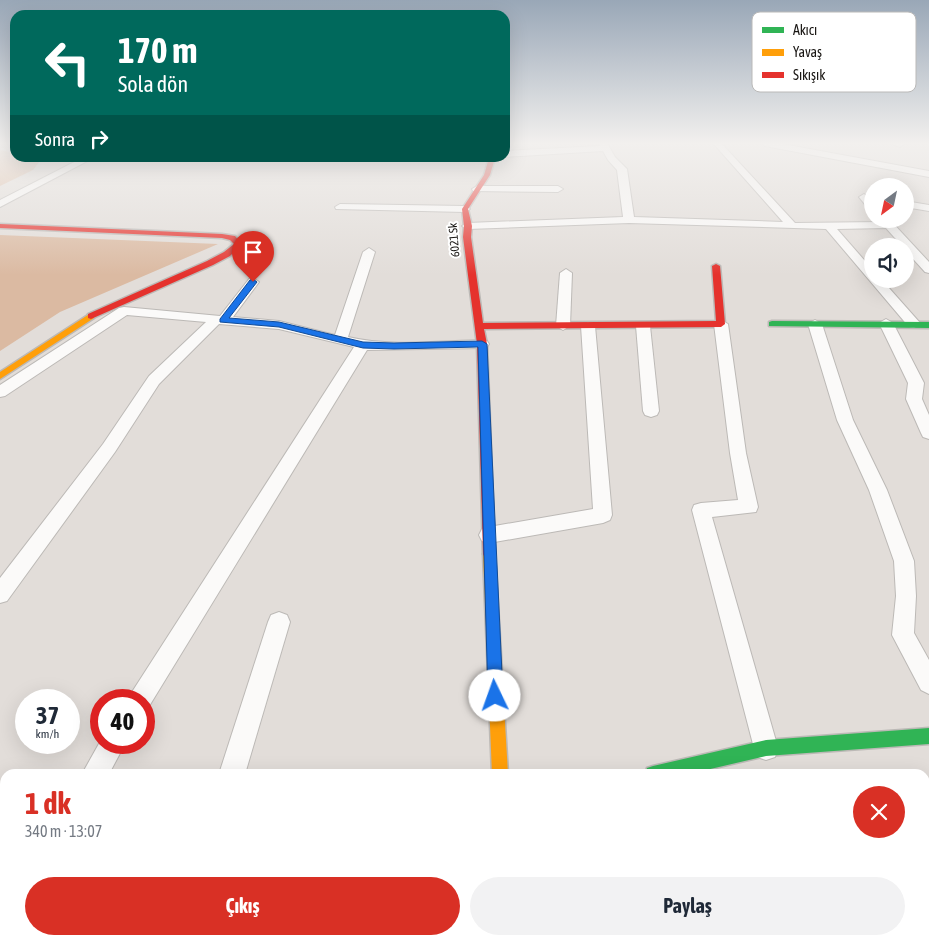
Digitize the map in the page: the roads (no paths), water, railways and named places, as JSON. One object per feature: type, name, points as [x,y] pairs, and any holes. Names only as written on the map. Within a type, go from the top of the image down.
[{"type":"street","points":[[0,204],[32,187]]},
{"type":"street","points":[[623,187],[629,220]]},
{"type":"street","points":[[757,187],[792,226]]},
{"type":"street","points":[[477,189],[558,189]]},
{"type":"street","name":"6021 Sk","points":[[477,189],[465,209],[468,226],[467,237],[482,344],[491,619],[500,769]]},
{"type":"street","points":[[914,206],[929,208]]},
{"type":"street","points":[[340,207],[465,209]]},
{"type":"street","points":[[468,226],[629,220],[792,226],[864,224]]},
{"type":"street","points":[[0,226],[222,236],[232,238],[238,244],[227,254],[90,317],[0,376]]},
{"type":"street","points":[[829,226],[864,266]]},
{"type":"street","points":[[891,228],[929,269]]},
{"type":"street","points":[[340,340],[369,252]]},
{"type":"street","points":[[716,266],[721,324],[738,453],[749,507],[701,510],[766,748]]},
{"type":"street","points":[[563,326],[566,273]]},
{"type":"street","points":[[0,594],[109,448],[154,380],[220,320],[253,282]]},
{"type":"street","points":[[883,288],[914,324]]},
{"type":"street","points":[[0,392],[124,311],[279,325],[363,345],[482,344]]},
{"type":"street","points":[[480,326],[721,324]]},
{"type":"street","points":[[772,324],[929,325]]},
{"type":"street","points":[[814,324],[845,420],[878,490],[904,560],[906,596],[903,635],[929,682]]},
{"type":"street","points":[[886,324],[916,384],[914,399],[929,433]]},
{"type":"street","points":[[489,535],[603,515],[588,326]]},
{"type":"street","points":[[643,326],[652,411]]},
{"type":"street","points":[[147,689],[363,345]]},
{"type":"street","points":[[234,769],[279,622]]},
{"type":"street","points":[[675,769],[766,748],[929,736]]},
{"type":"street","points":[[98,769],[107,754]]}]
